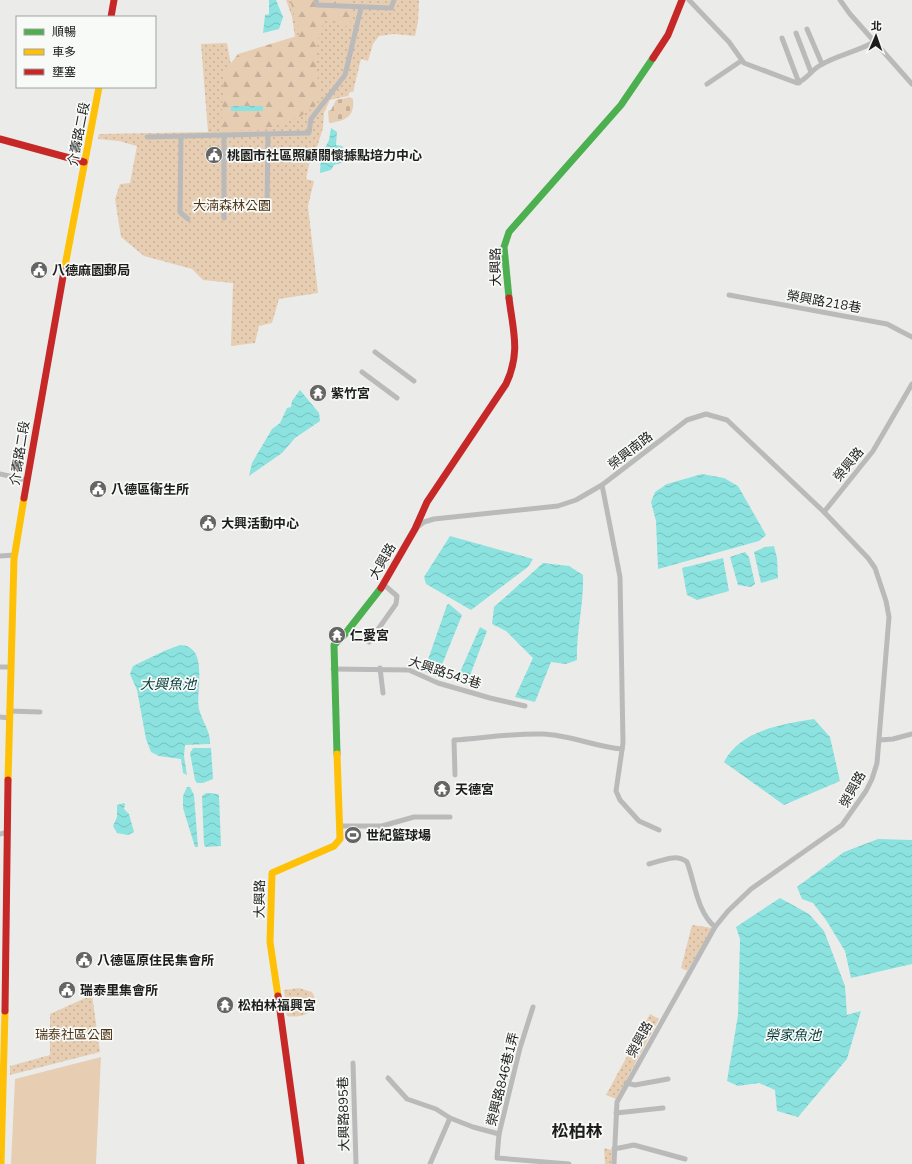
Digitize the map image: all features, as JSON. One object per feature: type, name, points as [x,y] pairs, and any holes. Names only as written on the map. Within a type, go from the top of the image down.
[{"type":"street","points":[[111,16],[114,0]]},
{"type":"street","points":[[316,0],[317,6],[361,8],[391,8],[394,0]]},
{"type":"street","name":"大興路","points":[[301,1164],[270,942],[272,872],[334,846],[340,839],[333,669],[334,645],[345,634],[383,584],[415,529],[427,502],[506,384],[512,370],[516,352],[504,260],[504,247],[509,232],[621,105],[668,35],[682,0]]},
{"type":"street","points":[[689,0],[729,42],[744,64],[798,83]]},
{"type":"street","points":[[840,0],[850,14],[912,84]]},
{"type":"street","points":[[147,137],[309,133],[311,119],[345,75],[361,8]]},
{"type":"street","points":[[807,29],[822,64]]},
{"type":"street","points":[[796,33],[811,72]]},
{"type":"street","points":[[782,38],[798,83]]},
{"type":"street","points":[[798,83],[822,64],[863,49],[874,42]]},
{"type":"street","points":[[707,84],[741,61]]},
{"type":"street","name":"介壽路二段","points":[[1,1164],[10,667],[15,555],[55,316],[99,88]]},
{"type":"street","points":[[267,209],[268,134]]},
{"type":"street","points":[[224,135],[224,218]]},
{"type":"street","points":[[181,136],[180,212],[188,219]]},
{"type":"street","points":[[0,139],[84,162]]},
{"type":"street","name":"榮興路218巷","points":[[729,295],[886,324],[912,337]]},
{"type":"street","points":[[375,352],[414,381]]},
{"type":"street","points":[[362,372],[397,398]]},
{"type":"street","name":"榮興路","points":[[614,1164],[617,1102],[626,1083],[715,927],[728,911],[751,889],[842,825],[853,812],[872,779],[880,740],[889,618],[886,601],[872,563],[824,512],[873,451],[912,384]]},
{"type":"street","name":"榮興南路","points":[[415,529],[424,522],[434,519],[558,506],[576,500],[602,485],[687,420],[706,414],[727,420],[824,512]]},
{"type":"street","points":[[0,474],[27,480]]},
{"type":"street","points":[[602,485],[620,577],[622,749],[616,791],[620,800],[639,821],[659,830]]},
{"type":"street","points":[[0,556],[15,555]]},
{"type":"street","points":[[369,642],[396,604],[397,596],[383,584]]},
{"type":"street","points":[[0,667],[10,667]]},
{"type":"street","points":[[380,668],[383,693]]},
{"type":"street","name":"大興路543巷","points":[[333,669],[380,668],[409,670],[438,683],[490,698],[525,706]]},
{"type":"street","points":[[0,717],[9,714],[40,712]]},
{"type":"street","points":[[455,775],[454,740],[543,734],[574,739],[607,748],[622,749]]},
{"type":"street","points":[[880,740],[893,739],[912,734]]},
{"type":"street","points":[[340,826],[382,826],[414,817],[450,816]]},
{"type":"street","points":[[0,834],[8,832]]},
{"type":"street","points":[[649,864],[676,857],[682,858],[687,862],[703,911],[709,922],[715,927]]},
{"type":"street","name":"榮興路846巷1弄","points":[[533,1007],[520,1048],[499,1134],[497,1158],[569,1164]]},
{"type":"street","name":"大興路895巷","points":[[353,1063],[356,1164]]},
{"type":"street","points":[[388,1078],[407,1098],[436,1109],[450,1118],[499,1134]]},
{"type":"street","points":[[626,1083],[635,1085],[668,1079]]},
{"type":"street","points":[[616,1113],[663,1108]]},
{"type":"street","points":[[430,1164],[450,1118]]},
{"type":"street","points":[[614,1149],[634,1145],[685,1159]]},
{"type":"green space","name":"大湳森林公園","points":[[286,0],[419,0],[418,22],[415,36],[394,34],[379,36],[373,44],[368,61],[361,59],[353,92],[350,92],[348,96],[330,100],[324,113],[323,128],[313,160],[310,161],[306,179],[314,181],[308,206],[318,293],[279,299],[272,323],[259,326],[255,343],[231,346],[233,283],[203,280],[192,269],[144,256],[121,237],[115,199],[120,184],[130,183],[137,146],[119,141],[98,139],[99,134],[208,132],[201,44],[227,43],[231,65],[296,44],[292,17]]},
{"type":"green space","points":[[290,0],[353,0],[350,28],[325,17],[315,49],[318,82],[321,95],[315,106],[301,116],[264,130],[221,131],[224,72],[238,54],[300,35]]},
{"type":"green space","points":[[350,97],[353,99],[351,114],[340,121],[329,123],[328,111],[331,110],[336,100]]},
{"type":"green space","name":"世紀籃球場","points":[[358,828],[358,840],[348,840],[348,830]]},
{"type":"green space","points":[[692,925],[713,928],[687,971],[681,968]]},
{"type":"green space","points":[[299,988],[312,992],[315,998],[315,1004],[310,1012],[299,1016],[287,1016],[284,990]]},
{"type":"green space","name":"瑞泰社區公園","points":[[92,995],[100,1052],[10,1075],[10,1066],[50,1055],[50,1014]]},
{"type":"green space","points":[[650,1014],[659,1019],[616,1099],[606,1095]]},
{"type":"green space","points":[[101,1057],[96,1164],[11,1164],[15,1079]]},
{"type":"green space","points":[[604,1148],[612,1150],[612,1164],[605,1164]]},
{"type":"water","points":[[269,0],[276,0],[283,17],[279,29],[263,33],[265,15],[269,14]]},
{"type":"water","points":[[231,106],[263,106],[263,111],[231,111]]},
{"type":"water","points":[[331,128],[337,132],[336,145],[342,146],[347,156],[347,161],[334,165],[331,170],[320,173],[321,156],[329,140]]},
{"type":"water","points":[[300,390],[319,413],[320,421],[295,438],[282,453],[249,476],[252,463],[272,429],[280,423],[287,408],[291,407],[292,401]]},
{"type":"water","points":[[702,474],[724,478],[738,486],[766,535],[759,541],[658,569],[656,521],[651,502],[655,492],[667,484]]},
{"type":"water","points":[[450,536],[533,559],[528,567],[471,610],[426,584],[424,577]]},
{"type":"water","points":[[774,546],[777,558],[778,578],[761,583],[754,552],[765,547]]},
{"type":"water","points":[[745,552],[749,557],[755,584],[751,587],[738,585],[730,557]]},
{"type":"water","points":[[723,558],[729,591],[697,600],[687,595],[682,568]]},
{"type":"water","points":[[543,563],[569,566],[583,575],[583,586],[577,660],[566,664],[551,662],[535,702],[515,697],[533,658],[506,631],[492,624],[494,607]]},
{"type":"water","points":[[449,604],[462,615],[437,677],[424,671],[447,605]]},
{"type":"water","points":[[480,627],[487,631],[467,683],[456,681]]},
{"type":"water","name":"大興魚池","points":[[180,645],[189,647],[195,653],[198,661],[199,709],[210,740],[210,744],[185,745],[184,756],[187,775],[183,773],[181,759],[159,756],[151,752],[146,739],[137,690],[130,674],[133,666]]},
{"type":"water","points":[[814,719],[830,737],[840,781],[784,805],[724,762],[731,751],[740,742],[763,730],[789,723]]},
{"type":"water","points":[[193,748],[211,748],[213,779],[203,783],[197,783],[195,780],[190,753]]},
{"type":"water","points":[[187,787],[190,787],[194,795],[198,847],[195,847],[183,808],[183,796]]},
{"type":"water","points":[[206,793],[218,794],[219,796],[221,846],[206,847],[204,845],[202,796]]},
{"type":"water","points":[[124,803],[124,809],[129,814],[134,832],[128,835],[117,833],[113,826],[117,817],[117,805]]},
{"type":"water","points":[[878,839],[912,840],[912,964],[851,978],[845,951],[826,920],[813,903],[802,899],[797,887],[844,852]]},
{"type":"water","name":"榮家魚池","points":[[780,898],[809,914],[824,931],[845,986],[847,1015],[861,1011],[847,1059],[798,1117],[777,1111],[775,1090],[759,1083],[738,1086],[727,1081],[738,1015],[740,939],[736,927]]},
{"type":"traffic: fast","points":[[509,298],[504,247],[509,232],[621,105],[653,58]]},
{"type":"traffic: fast","points":[[337,754],[334,645],[345,634],[381,588]]},
{"type":"traffic: slow","points":[[64,271],[99,88]]},
{"type":"traffic: slow","points":[[8,780],[14,559],[24,498]]},
{"type":"traffic: slow","points":[[278,996],[270,942],[272,873],[334,846],[340,839],[337,754]]},
{"type":"traffic: slow","points":[[1,1164],[5,1011]]},
{"type":"traffic: jam","points":[[111,16],[114,0]]},
{"type":"traffic: jam","points":[[653,58],[668,35],[682,0]]},
{"type":"traffic: jam","points":[[0,139],[84,162]]},
{"type":"traffic: jam","points":[[24,498],[64,271]]},
{"type":"traffic: jam","points":[[381,588],[415,529],[427,502],[506,384],[511,372],[515,351],[514,331],[509,298]]},
{"type":"traffic: jam","points":[[5,1011],[8,780]]},
{"type":"traffic: jam","points":[[278,996],[301,1164]]},
{"type":"place","name":"桃園市社區照顧關懷據點培力中心","points":[[214,155]]},
{"type":"place","name":"八德麻園郵局","points":[[39,270]]},
{"type":"place","name":"紫竹宮","points":[[318,393]]},
{"type":"place","name":"八德區衛生所","points":[[98,489]]},
{"type":"place","name":"大興活動中心","points":[[208,523]]},
{"type":"place","name":"仁愛宮","points":[[337,635]]},
{"type":"place","name":"天德宮","points":[[442,789]]},
{"type":"place","name":"世紀籃球場","points":[[353,835]]},
{"type":"place","name":"八德區原住民集會所","points":[[84,960]]},
{"type":"place","name":"瑞泰里集會所","points":[[67,990]]},
{"type":"place","name":"松柏林福興宮","points":[[225,1005]]},
{"type":"district","name":"松柏林","points":[[577,1131]]}]
